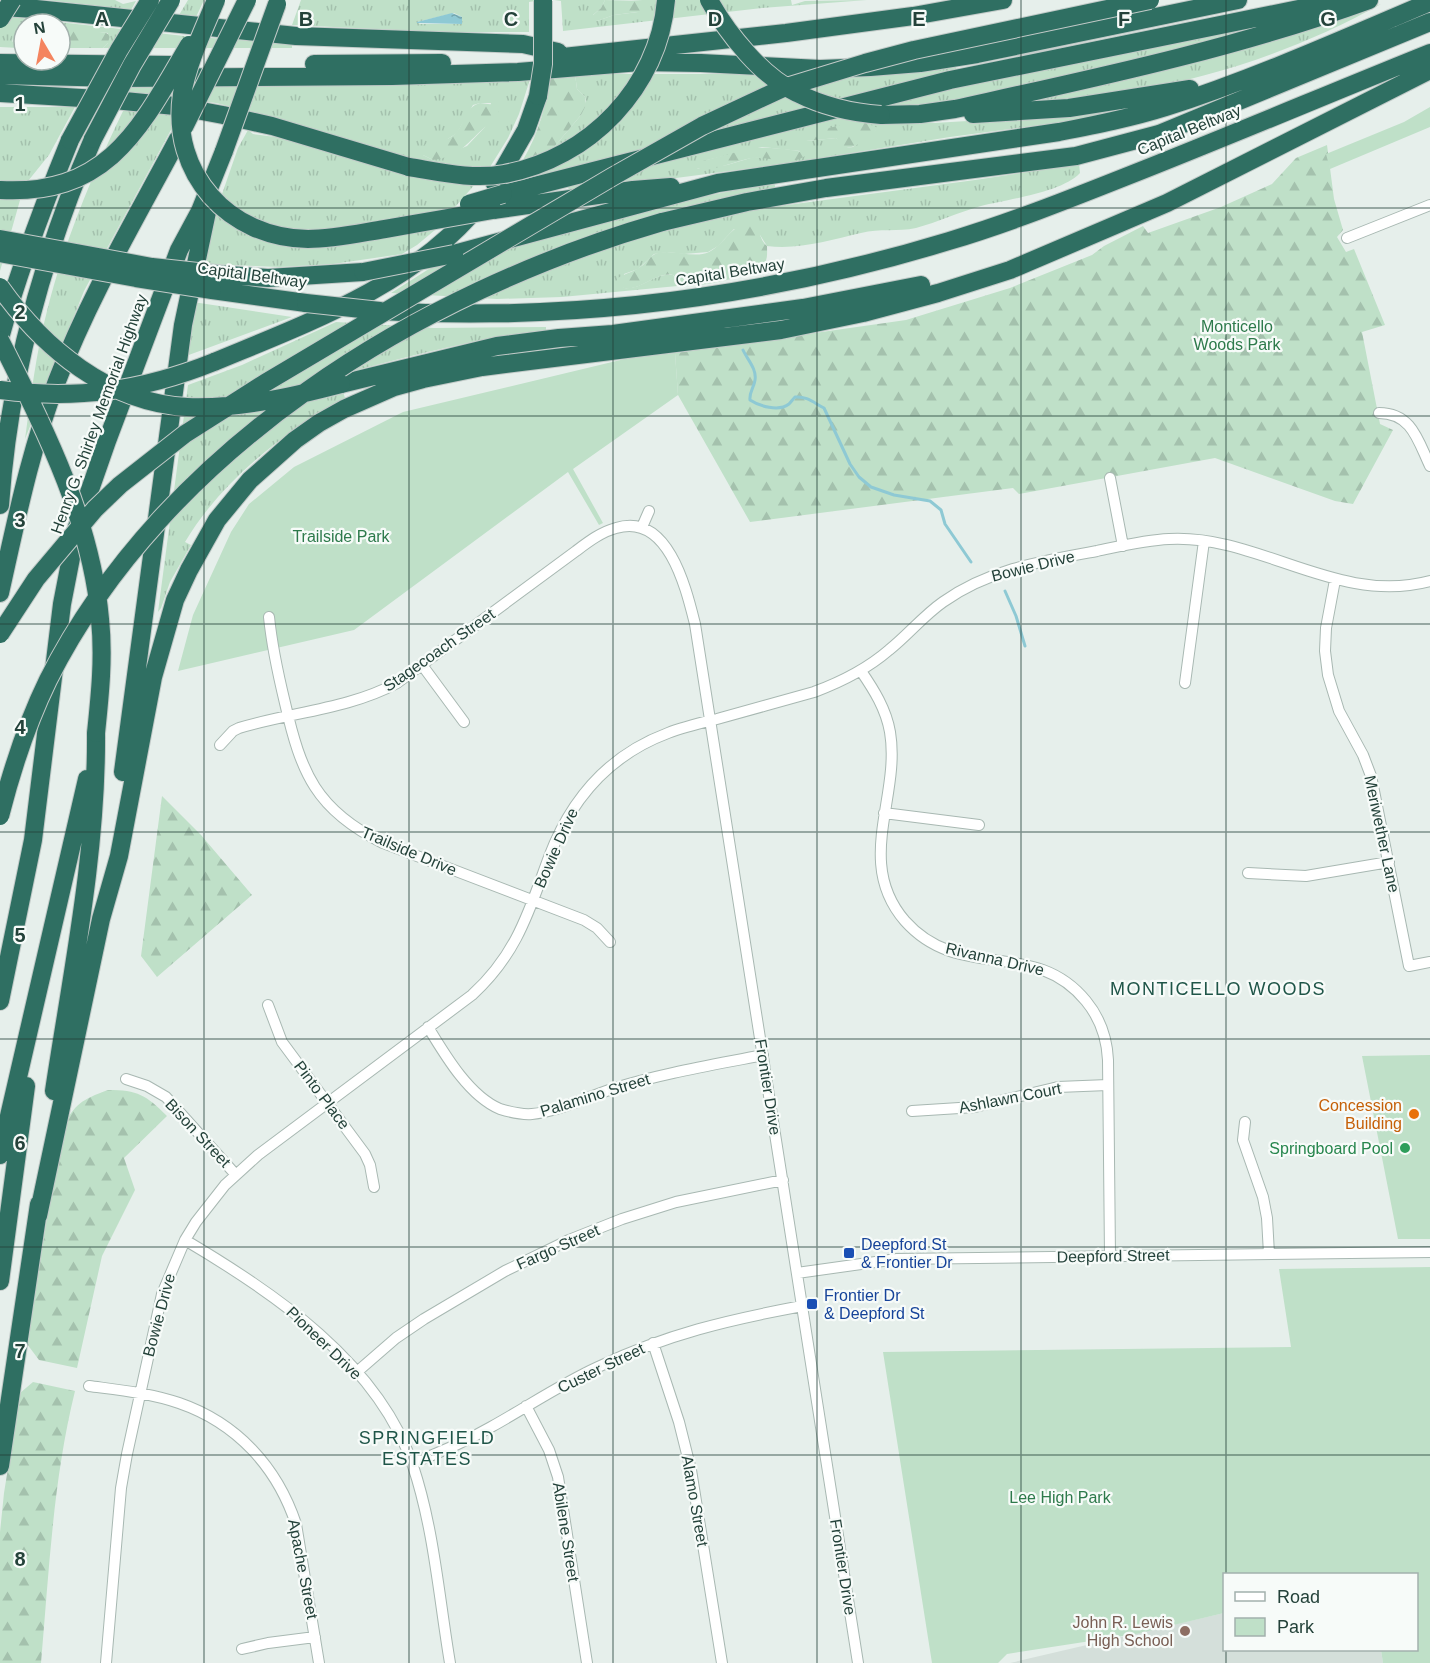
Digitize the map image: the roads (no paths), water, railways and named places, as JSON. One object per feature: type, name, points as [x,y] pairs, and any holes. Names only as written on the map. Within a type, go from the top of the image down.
[{"type":"highway","points":[[0,19],[12,0]]},
{"type":"highway","points":[[0,1466],[38,1216],[46,1142],[93,838],[97,777],[96,733],[102,651],[95,582],[86,539],[73,497],[0,339],[16,280],[70,140],[119,50],[150,0]]},
{"type":"highway","points":[[0,505],[9,415],[34,302],[69,195],[93,139],[132,65],[171,0]]},
{"type":"highway","points":[[0,190],[25,190],[69,182],[103,164],[118,152],[149,113],[215,0]]},
{"type":"highway","points":[[215,0],[194,54],[182,95],[181,115],[187,157],[197,179],[214,200],[232,216],[253,228],[276,236],[308,239],[363,233],[493,210],[633,190],[718,183],[1059,132],[1113,121],[1165,108],[1195,97],[1430,2]]},
{"type":"highway","points":[[0,593],[26,476],[58,379],[90,308],[247,0]]},
{"type":"highway","points":[[0,390],[54,395],[106,392],[159,381],[214,363],[351,301],[424,258],[448,239],[492,188],[510,161],[526,130],[538,96],[543,64],[543,0]]},
{"type":"highway","points":[[0,93],[175,106],[272,126],[409,167],[449,174],[477,176],[503,174],[531,168],[578,147],[603,126],[636,88],[649,64],[658,39],[666,0]]},
{"type":"highway","points":[[709,0],[730,34],[754,60],[795,93],[838,108],[881,116],[1041,110],[1132,100],[1213,83],[1320,48]]},
{"type":"highway","points":[[0,63],[175,65],[495,62],[786,33],[1003,0]]},
{"type":"highway","points":[[0,634],[36,579],[95,509],[128,478],[185,434],[286,371],[702,126],[783,88],[865,63],[914,50],[1150,0]]},
{"type":"highway","points":[[0,75],[116,78],[392,76],[518,72],[640,62],[820,69],[870,67],[920,63],[977,54],[1238,0]]},
{"type":"highway","points":[[363,233],[503,194],[950,80],[1343,0]]},
{"type":"highway","points":[[881,116],[955,109],[1157,64],[1276,32],[1369,0]]},
{"type":"highway","name":"Henry G. Shirley Memorial Highway","points":[[0,1001],[33,840],[62,604],[77,527],[179,250],[200,211],[224,151],[278,2]]},
{"type":"highway","points":[[0,8],[36,9],[296,36],[523,44],[574,55]]},
{"type":"highway","points":[[0,816],[11,775],[33,712],[57,663],[92,606],[163,517],[207,474],[279,411],[322,380],[390,337],[494,284],[576,249],[624,233],[718,208],[779,195],[1076,156],[1159,134],[1430,22]]},
{"type":"highway","name":"Capital Beltway","points":[[0,253],[125,277],[214,282],[306,303],[380,311],[478,314],[628,307],[744,291],[819,276],[949,241],[1020,218],[1430,53]]},
{"type":"highway","points":[[101,919],[119,856],[153,677],[175,600],[203,544],[233,499],[269,462],[319,423],[344,409],[394,387],[452,372],[781,330],[863,313],[1010,270],[1167,203],[1430,70]]},
{"type":"highway","points":[[0,99],[27,96]]},
{"type":"highway","points":[[38,1216],[101,919],[147,602],[183,325],[206,219],[224,151]]},
{"type":"highway","points":[[0,239],[142,265],[214,282],[363,272],[454,254],[718,183]]},
{"type":"highway","points":[[0,287],[31,327],[64,357],[88,374],[137,396],[186,407],[223,406],[263,402],[497,346],[613,334],[802,308],[911,288],[1007,260],[1167,203]]},
{"type":"highway","points":[[0,1155],[45,966],[96,733]]},
{"type":"highway","points":[[0,1281],[45,966]]},
{"type":"street","points":[[1347,238],[1430,205]]},
{"type":"street","points":[[1379,413],[1389,413],[1405,420],[1411,427],[1430,466]]},
{"type":"street","points":[[1110,478],[1123,546]]},
{"type":"street","points":[[642,527],[649,511]]},
{"type":"street","name":"Stagecoach Street","points":[[220,745],[233,731],[240,728],[375,694],[398,683],[596,537],[622,526],[642,527]]},
{"type":"street","name":"Frontier Drive","points":[[642,527],[663,543],[674,562],[695,624],[858,1663]]},
{"type":"street","name":"Bowie Drive","points":[[106,1663],[122,1488],[139,1393],[162,1294],[185,1240],[208,1206],[236,1175],[327,1103],[472,995],[496,971],[516,940],[563,824],[579,798],[596,778],[619,759],[645,742],[670,732],[814,692],[861,671],[887,652],[940,604],[977,582],[1024,565],[1168,539],[1204,541],[1231,546],[1335,580],[1358,585],[1406,585],[1430,581]]},
{"type":"street","points":[[1185,682],[1204,541]]},
{"type":"street","name":"Meriwether Lane","points":[[1335,580],[1326,628],[1325,651],[1328,675],[1339,711],[1363,755],[1371,776],[1409,966],[1430,962]]},
{"type":"street","name":"Trailside Drive","points":[[270,617],[272,651],[296,749],[309,778],[326,803],[348,823],[383,843],[584,920],[597,928],[610,942]]},
{"type":"street","points":[[422,665],[464,722]]},
{"type":"street","name":"Rivanna Drive","points":[[861,671],[882,705],[890,733],[891,761],[880,844],[882,869],[889,895],[903,918],[924,938],[947,951],[971,957],[1034,966],[1052,973],[1071,985],[1089,1005],[1102,1029],[1108,1053],[1110,1256]]},
{"type":"street","points":[[884,813],[979,825]]},
{"type":"street","points":[[1248,873],[1306,876],[1389,862]]},
{"type":"street","name":"Pinto Place","points":[[268,1005],[282,1042],[364,1154],[370,1165],[374,1187]]},
{"type":"street","name":"Palamino Street","points":[[428,1027],[479,1096],[498,1108],[522,1114],[542,1112],[669,1073],[763,1055]]},
{"type":"street","name":"Bison Street","points":[[126,1078],[147,1086],[165,1097],[236,1175]]},
{"type":"street","name":"Ashlawn Court","points":[[912,1111],[975,1107],[1058,1087],[1108,1085]]},
{"type":"street","points":[[1245,1122],[1243,1140],[1263,1197],[1269,1254]]},
{"type":"street","name":"Fargo Street","points":[[358,1371],[396,1338],[424,1319],[505,1271],[569,1240],[622,1219],[676,1202],[783,1180]]},
{"type":"street","name":"Pioneer Drive","points":[[185,1240],[278,1299],[358,1371],[388,1415],[412,1463],[428,1523],[450,1663]]},
{"type":"street","name":"Deepford Street","points":[[797,1273],[897,1259],[1430,1252]]},
{"type":"street","name":"Custer Street","points":[[412,1463],[465,1441],[596,1367],[653,1343],[732,1319],[802,1306]]},
{"type":"street","name":"Alamo Street","points":[[653,1343],[679,1422],[691,1470],[722,1663]]},
{"type":"street","name":"Apache Street","points":[[89,1386],[139,1393],[178,1403],[212,1417],[243,1440],[268,1467],[285,1496],[296,1524],[319,1663]]},
{"type":"street","name":"Abilene Street","points":[[526,1406],[549,1450],[558,1477],[587,1663]]},
{"type":"street","points":[[242,1649],[315,1637]]},
{"type":"water","points":[[452,13],[462,17],[462,24],[417,23],[417,22]]},
{"type":"waterway","points":[[743,350],[755,376],[750,400],[764,406],[780,408],[789,404],[795,397],[799,397],[824,408],[850,464],[859,477],[871,487],[894,495],[930,501],[941,510],[945,524],[971,562]]},
{"type":"waterway","points":[[1005,591],[1025,646]]},
{"type":"place","name":"Concession Building","points":[[1414,1114]]},
{"type":"place","name":"Springboard Pool","points":[[1405,1148]]},
{"type":"place","name":"Deepford St & Frontier Dr","points":[[849,1253]]},
{"type":"place","name":"Frontier Dr & Deepford St","points":[[812,1304]]},
{"type":"place","name":"John R. Lewis High School","points":[[1185,1631]]},
{"type":"district","name":"MONTICELLO WOODS","points":[[1218,989]]},
{"type":"district","name":"SPRINGFIELD ESTATES","points":[[427,1448]]},
{"type":"park label","name":"Monticello Woods Park","points":[[1237,335]]},
{"type":"park label","name":"Trailside Park","points":[[341,536]]},
{"type":"park label","name":"Lee High Park","points":[[1060,1497]]}]
